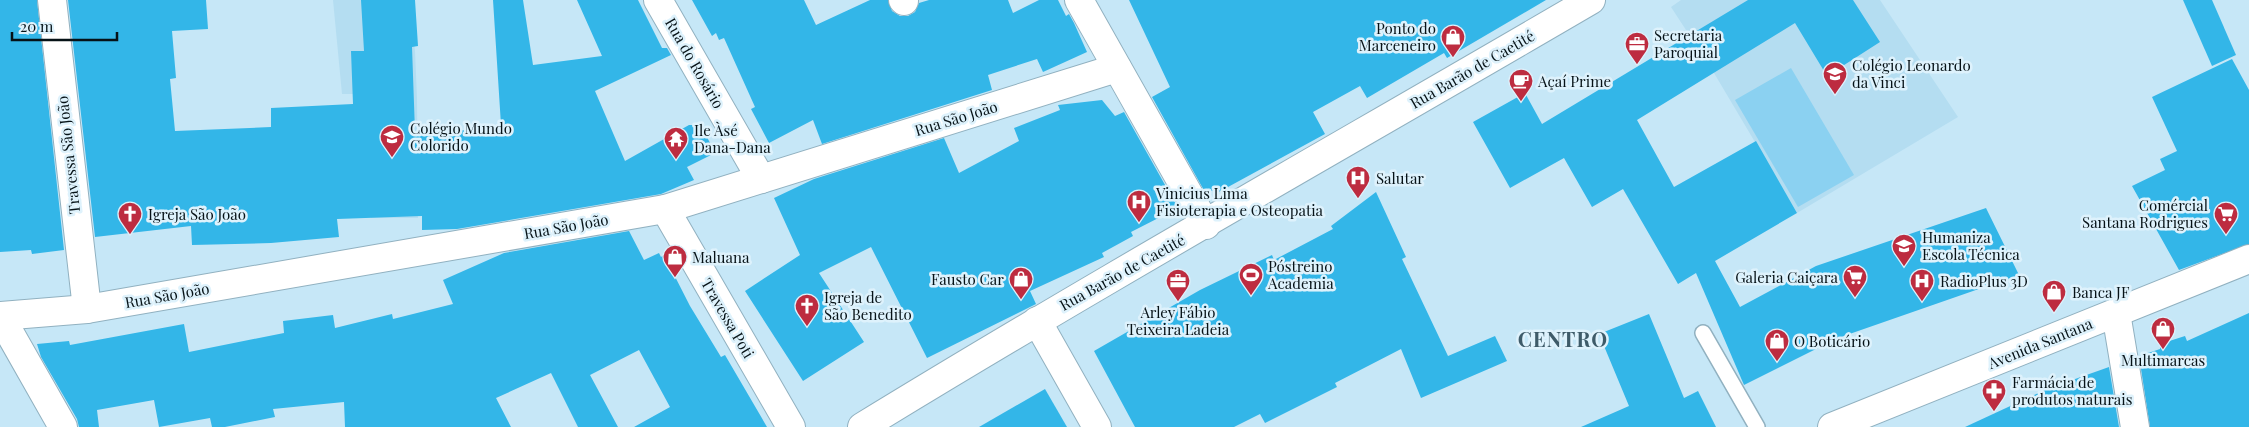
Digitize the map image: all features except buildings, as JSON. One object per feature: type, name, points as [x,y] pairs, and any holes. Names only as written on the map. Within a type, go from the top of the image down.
[{"type":"street","name":"Travessa São João","points":[[52,0],[87,309]]},
{"type":"street","name":"Rua do Rosário","points":[[658,0],[761,179]]},
{"type":"street","points":[[1079,0],[1206,225]]},
{"type":"street","name":"Rua Barão de Caetité","points":[[862,427],[1037,320],[1206,225],[1591,0]]},
{"type":"street","name":"Rua São João","points":[[0,316],[87,309],[665,209],[1117,68]]},
{"type":"street","name":"Travessa Poti","points":[[665,209],[791,427]]},
{"type":"street","name":"Avenida Santana","points":[[1832,427],[2249,259]]},
{"type":"street","points":[[2116,313],[2134,427]]},
{"type":"street","points":[[0,316],[63,427]]},
{"type":"street","points":[[1037,320],[1097,427]]},
{"type":"lane","points":[[1703,333],[1757,427]]},
{"type":"shaded area","name":"Colégio Mundo Colorido","points":[[333,0],[408,0],[415,51],[418,218],[371,218],[361,94],[342,94]]},
{"type":"shaded area","name":"Colégio Leonardo da Vinci","points":[[1681,0],[1880,0],[1958,117],[1797,213],[1714,73],[1671,7]]},
{"type":"shaded area","points":[[1791,68],[1854,175],[1798,207],[1735,100]]},
{"type":"place","name":"Ponto do Marceneiro","points":[[1453,58]]},
{"type":"place","name":"Secretaria Paroquial","points":[[1637,65]]},
{"type":"place","name":"Colégio Leonardo da Vinci","points":[[1835,95]]},
{"type":"place","name":"Açaí Prime","points":[[1521,102]]},
{"type":"place","name":"Colégio Mundo Colorido","points":[[392,158]]},
{"type":"place","name":"Ile Àsé Dana-Dana","points":[[676,160]]},
{"type":"place","name":"Salutar","points":[[1358,199]]},
{"type":"place","name":"Vinicius Lima Fisioterapia e Osteopatia","points":[[1139,223]]},
{"type":"place","name":"Igreja São João","points":[[130,235]]},
{"type":"place","name":"Comércial Santana Rodrigues","points":[[2226,235]]},
{"type":"place","name":"Humaniza Escola Técnica","points":[[1904,267]]},
{"type":"place","name":"Maluana","points":[[675,278]]},
{"type":"place","name":"Póstreino Academia","points":[[1251,296]]},
{"type":"place","name":"Galeria Caiçara","points":[[1855,298]]},
{"type":"place","name":"Fausto Car","points":[[1021,300]]},
{"type":"place","name":"Arley Fábio Teixeira Ladeia","points":[[1178,302]]},
{"type":"place","name":"RadioPlus 3D","points":[[1922,302]]},
{"type":"place","name":"Banca JF","points":[[2054,313]]},
{"type":"place","name":"Igreja de São Benedito","points":[[807,327]]},
{"type":"place","name":"Multimarcas","points":[[2163,350]]},
{"type":"place","name":"O Boticário","points":[[1777,362]]},
{"type":"place","name":"Farmácia de produtos naturais","points":[[1994,412]]},
{"type":"district","name":"CENTRO","points":[[1563,338]]}]
